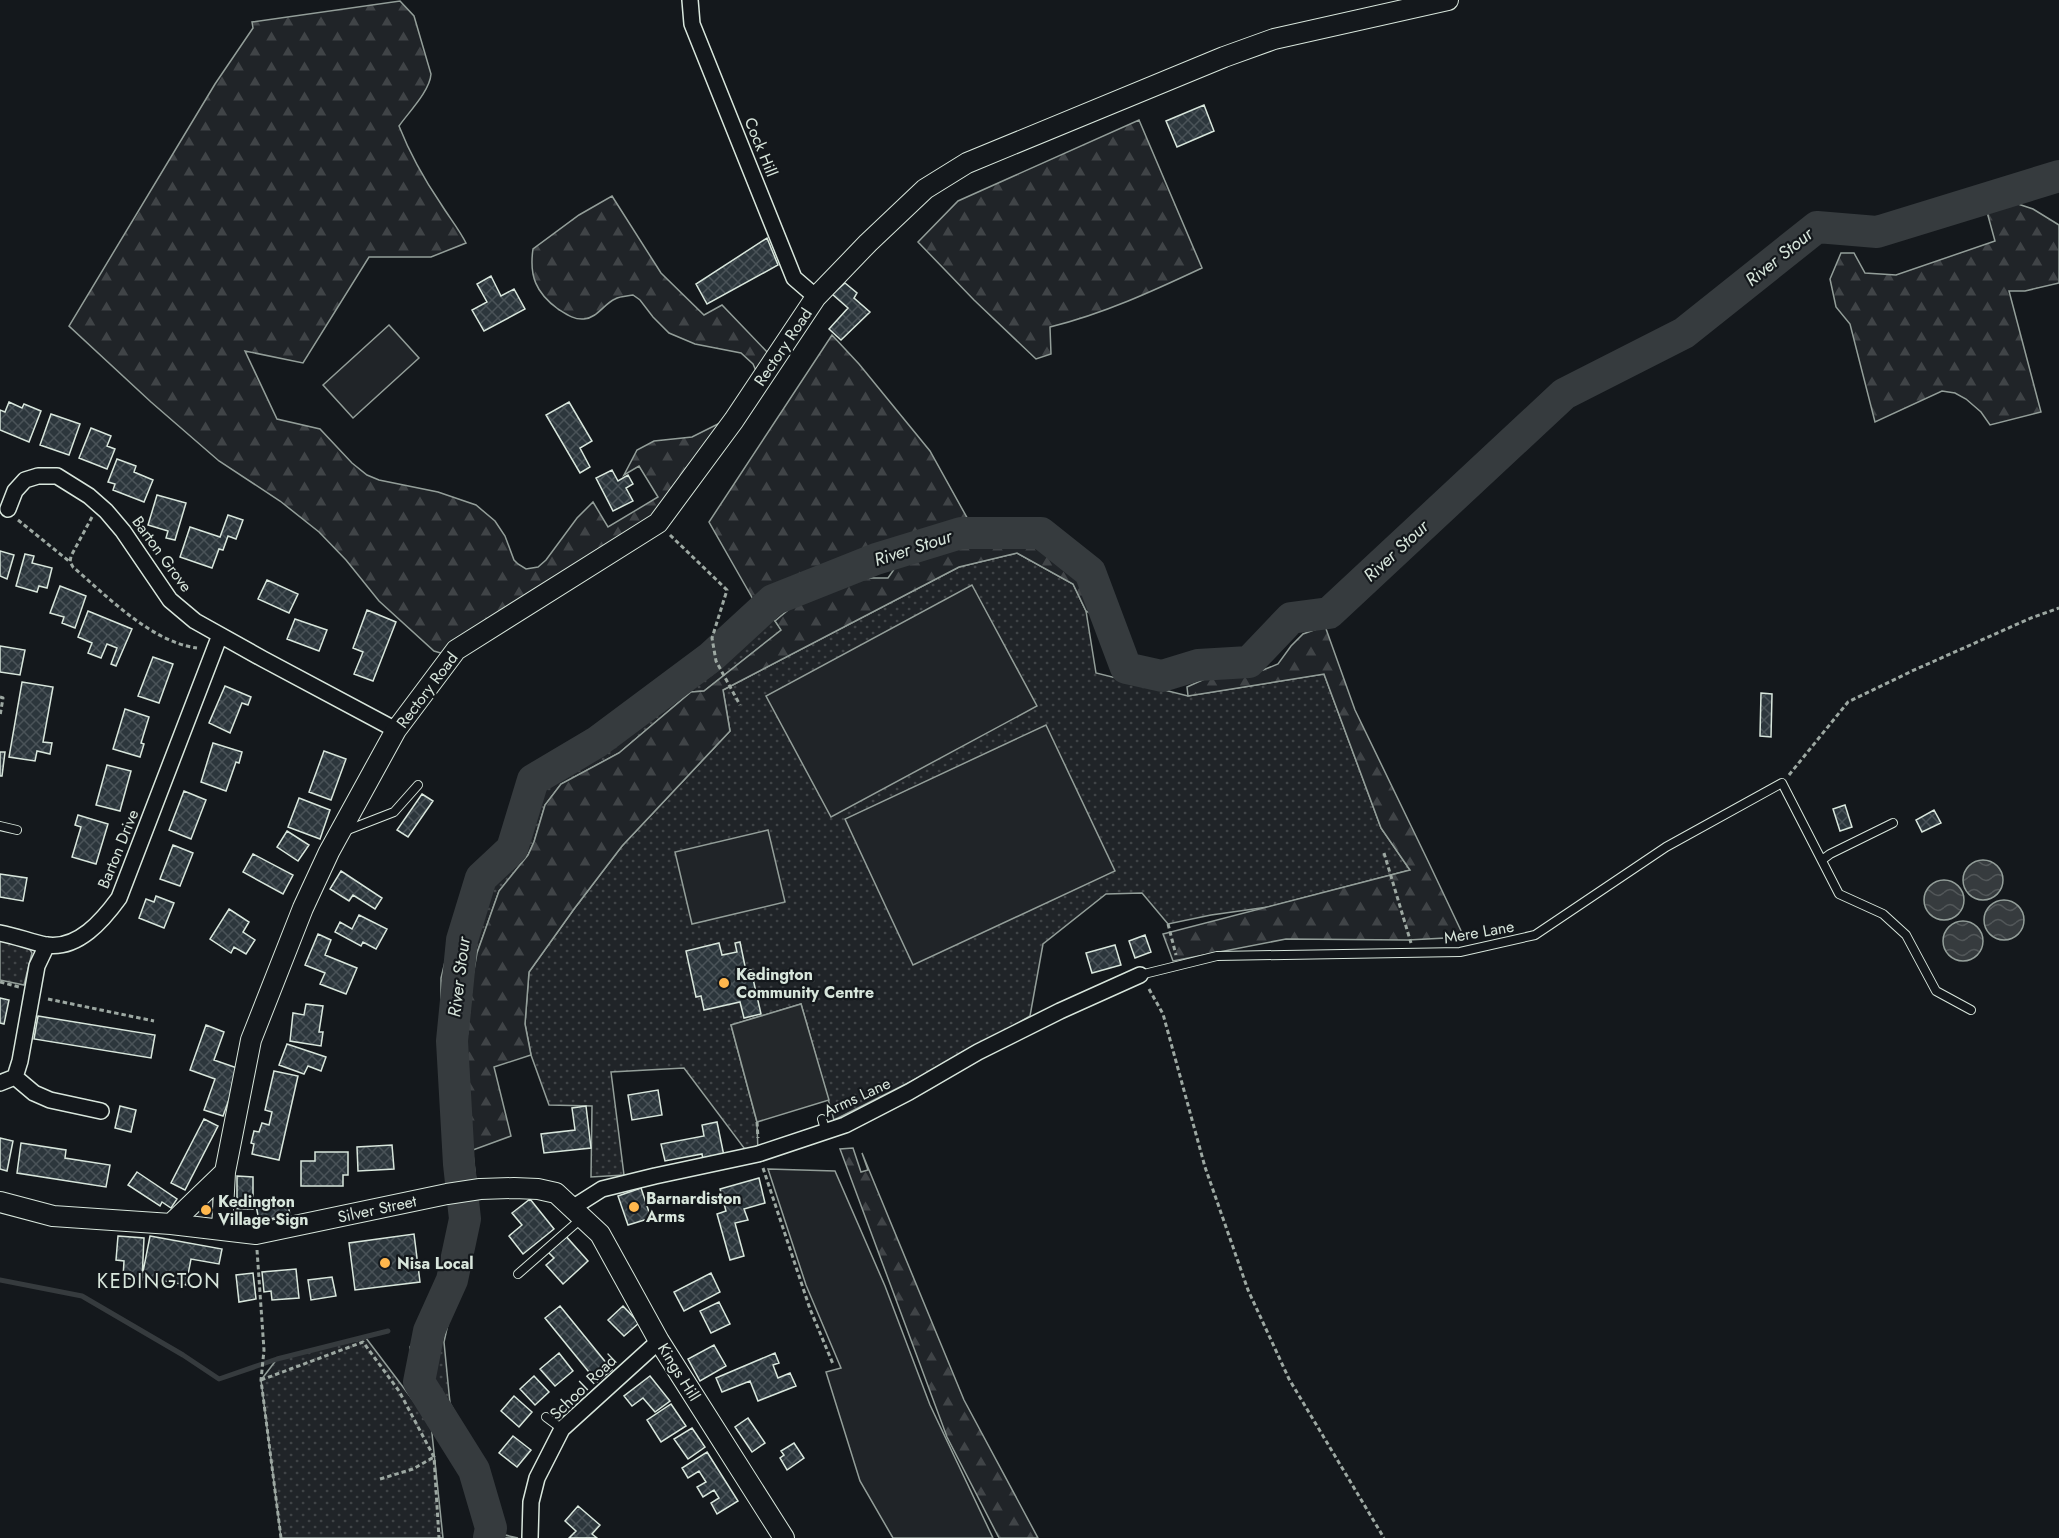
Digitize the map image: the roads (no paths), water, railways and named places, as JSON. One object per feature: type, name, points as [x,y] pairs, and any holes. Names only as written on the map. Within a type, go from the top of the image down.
[{"type":"street","name":"Cock Hill","points":[[690,0],[692,24],[794,278],[816,297]]},
{"type":"street","name":"Rectory Road","points":[[222,1229],[225,1172],[251,1040],[303,908],[340,832],[396,730],[456,650],[658,523],[734,420],[816,297],[925,189],[967,163],[1224,57],[1274,39],[1440,2]]},
{"type":"street","name":"Barton Grove","points":[[8,509],[15,491],[25,480],[38,476],[57,476],[98,504],[123,531],[170,600],[195,621],[262,660],[396,730]]},
{"type":"street","name":"Barton Drive","points":[[47,945],[62,945],[85,935],[105,917],[119,898],[220,635]]},
{"type":"street","points":[[0,933],[47,945],[37,966],[20,1062],[15,1077],[0,1083]]},
{"type":"street","name":"Arms Lane","points":[[578,1212],[602,1189],[758,1154],[824,1126],[845,1125],[909,1092],[978,1052],[1060,1011],[1140,975]]},
{"type":"street","points":[[15,1077],[34,1093],[50,1100],[101,1111]]},
{"type":"street","points":[[171,1224],[225,1172]]},
{"type":"street","name":"Silver Street","points":[[0,1202],[52,1216],[171,1224],[256,1234],[447,1194],[480,1190],[538,1189],[556,1193],[578,1212]]},
{"type":"street","name":"Kings Hill","points":[[578,1212],[600,1234],[659,1341],[784,1538]]},
{"type":"street","name":"School Road","points":[[530,1538],[531,1502],[537,1478],[562,1429],[659,1341]]},
{"type":"lane","name":"Mere Lane","points":[[1140,975],[1217,956],[1460,952],[1535,935],[1666,848],[1782,783],[1822,860]]},
{"type":"lane","points":[[340,832],[394,812],[418,785]]},
{"type":"lane","points":[[1893,823],[1822,860],[1839,894],[1883,914],[1906,935],[1936,991],[1971,1010]]},
{"type":"lane","points":[[0,826],[17,830]]},
{"type":"lane","points":[[518,1274],[578,1212]]},
{"type":"lane","points":[[546,1417],[562,1429]]},
{"type":"water","points":[[1983,860],[1991,861],[1997,866],[2002,872],[2002,888],[1997,894],[1991,899],[1983,900],[1975,899],[1969,894],[1964,888],[1963,880],[1964,872],[1969,866],[1975,861]]},
{"type":"water","points":[[1944,880],[1952,881],[1958,886],[1963,892],[1963,908],[1958,914],[1952,919],[1944,920],[1936,919],[1930,914],[1925,908],[1924,900],[1925,892],[1930,886],[1936,881]]},
{"type":"water","points":[[2004,900],[2012,901],[2018,906],[2023,912],[2023,928],[2018,934],[2012,939],[2004,940],[1996,939],[1990,934],[1985,928],[1984,920],[1985,912],[1990,906],[1996,901]]},
{"type":"water","points":[[1963,921],[1971,922],[1977,927],[1982,933],[1982,949],[1977,955],[1971,960],[1963,961],[1955,960],[1949,955],[1944,949],[1943,941],[1944,933],[1949,927],[1955,922]]},
{"type":"waterway","name":"River Stour","points":[[489,1538],[491,1528],[474,1470],[419,1382],[429,1331],[452,1280],[465,1219],[459,1164],[452,1041],[462,940],[481,878],[512,849],[533,780],[597,742],[711,657],[773,600],[876,559],[961,533],[1041,533],[1090,572],[1126,668],[1162,676],[1198,665],[1249,662],[1291,618],[1329,613],[1564,394],[1684,333],[1817,227],[1877,232],[2059,176]]},
{"type":"waterway","points":[[0,1280],[82,1296],[183,1355],[219,1379],[277,1359],[388,1331]]},
{"type":"place","name":"Kedington Community Centre","points":[[724,983]]},
{"type":"place","name":"Barnardiston Arms","points":[[634,1207]]},
{"type":"place","name":"Kedington Village Sign","points":[[206,1210]]},
{"type":"place","name":"Nisa Local","points":[[385,1263]]},
{"type":"district","name":"KEDINGTON","points":[[159,1281]]}]
